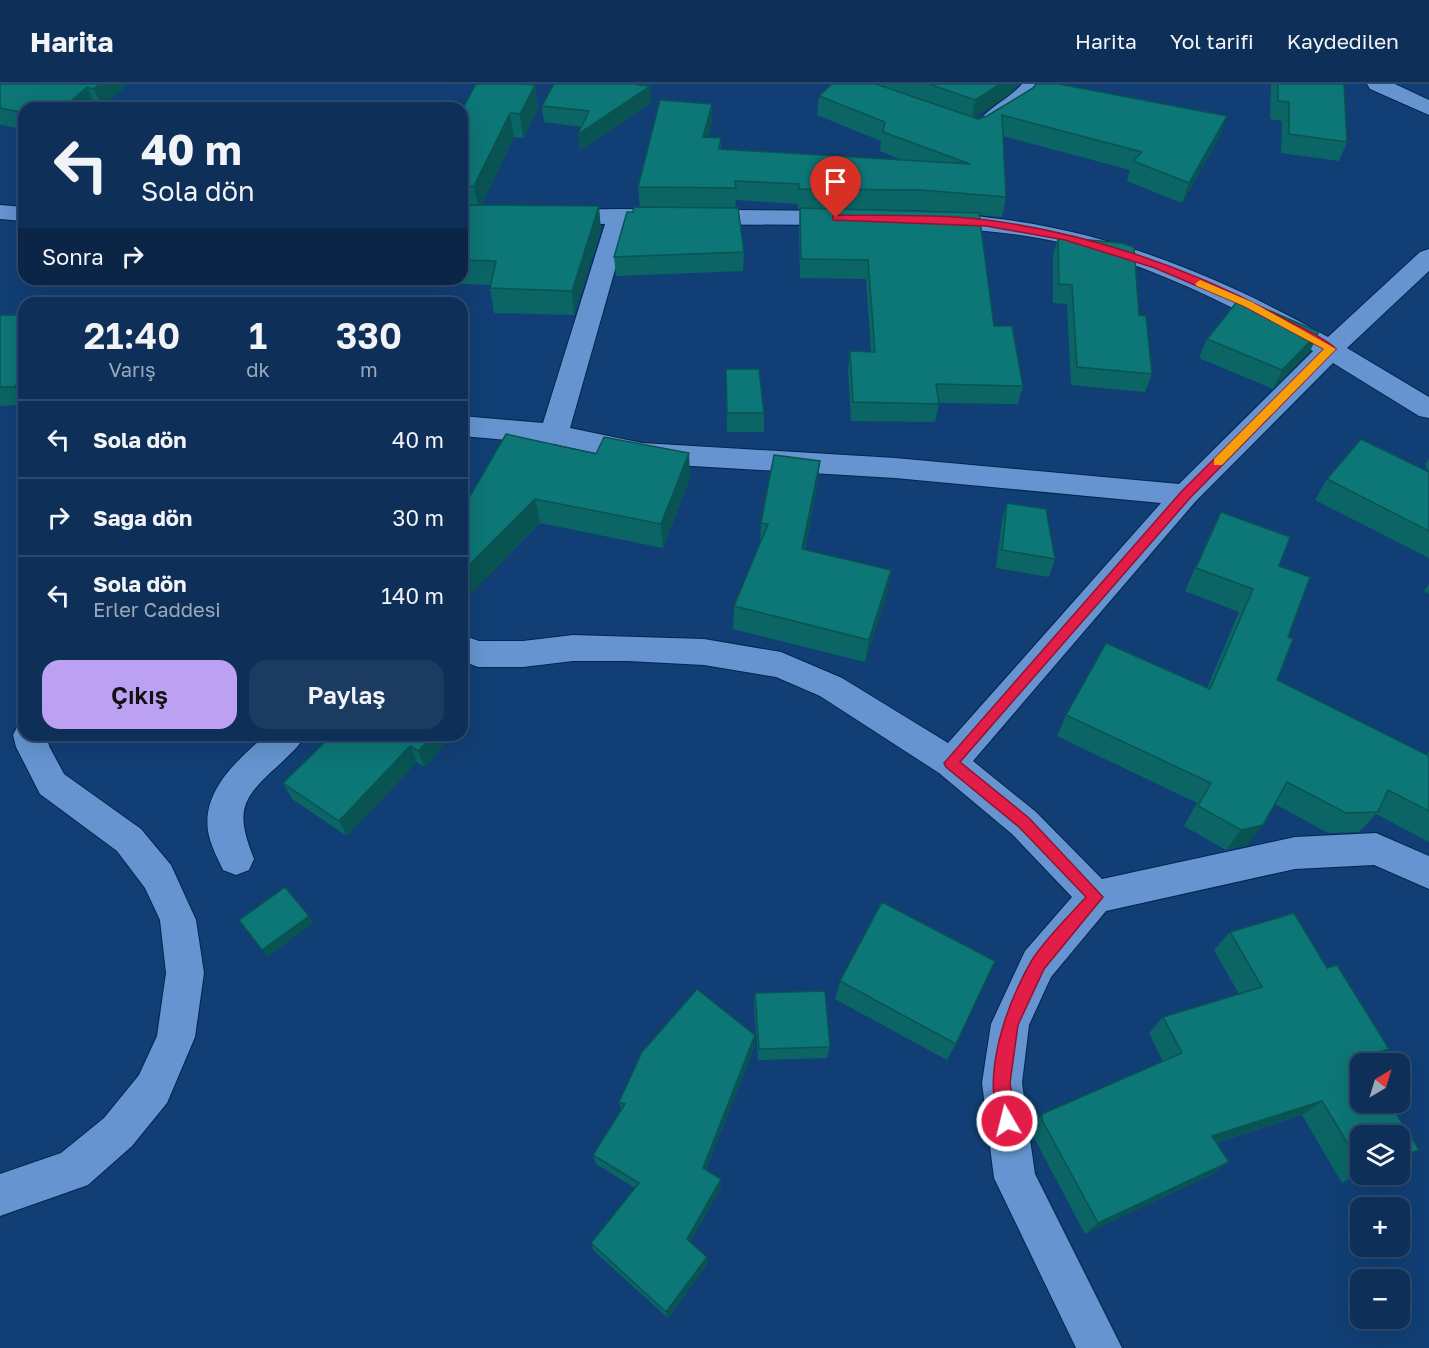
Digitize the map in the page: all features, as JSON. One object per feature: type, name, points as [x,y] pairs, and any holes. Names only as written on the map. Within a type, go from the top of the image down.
[{"type":"street","points":[[974,129],[1019,101],[1034,84]]},
{"type":"street","points":[[1378,84],[1429,108]]},
{"type":"street","points":[[0,212],[18,214]]},
{"type":"street","points":[[554,434],[619,216]]},
{"type":"street","points":[[530,218],[619,216],[871,218]]},
{"type":"street","points":[[917,219],[986,223],[1067,237],[1147,262],[1248,304],[1331,349],[1429,409]]},
{"type":"street","points":[[951,763],[1185,495],[1331,349],[1429,257]]},
{"type":"street","points":[[468,427],[554,434],[642,453],[896,468],[1185,495]]},
{"type":"street","points":[[468,650],[478,654],[523,654],[573,648],[628,648],[704,652],[781,665],[831,687],[951,763],[1024,823],[1095,897]]},
{"type":"street","points":[[0,1195],[73,1170],[118,1132],[153,1089],[176,1037],[185,973],[178,920],[158,877],[129,840],[52,784],[32,741]]},
{"type":"street","points":[[236,859],[225,832],[225,811],[233,790],[282,741]]},
{"type":"street","points":[[1100,1348],[1015,1178],[1002,1083],[1011,1024],[1038,964],[1095,897],[1295,853],[1376,849],[1429,873]]},
{"type":"building","points":[[0,84],[99,84],[94,89],[87,87],[70,102],[18,102],[18,112],[0,108]]},
{"type":"building","points":[[476,84],[535,85],[520,114],[510,113],[474,186],[468,186],[468,102]]},
{"type":"building","points":[[554,84],[650,86],[578,134],[589,111],[542,106]]},
{"type":"building","points":[[832,84],[876,84],[978,119],[987,116],[1036,84],[1059,84],[1227,116],[1189,183],[1133,161],[1142,152],[1002,115],[1006,197],[921,190],[799,189],[799,184],[735,181],[736,188],[638,187],[660,100],[712,104],[703,137],[721,138],[719,149],[970,164],[883,132],[885,122],[819,96]]},
{"type":"building","points":[[929,84],[1000,84],[975,100]]},
{"type":"building","points":[[1278,84],[1344,84],[1347,142],[1289,134],[1289,102],[1278,101]]},
{"type":"building","points":[[468,205],[599,206],[572,291],[490,288],[496,261],[468,260]]},
{"type":"building","points":[[634,207],[738,208],[744,252],[614,257],[627,212],[633,212]]},
{"type":"building","points":[[800,208],[979,213],[994,326],[1012,326],[1023,386],[936,384],[939,404],[853,402],[850,351],[875,352],[868,260],[801,259]]},
{"type":"building","points":[[1058,237],[1121,243],[1134,247],[1139,315],[1146,316],[1152,374],[1077,367],[1072,285],[1059,284]]},
{"type":"building","points":[[1240,298],[1319,332],[1282,370],[1207,339]]},
{"type":"building","points":[[0,315],[18,315],[18,380],[15,387],[0,387]]},
{"type":"building","points":[[726,369],[759,369],[764,413],[727,413]]},
{"type":"building","points":[[506,434],[596,454],[604,437],[689,453],[661,524],[535,499],[468,566],[468,500]]},
{"type":"building","points":[[1361,439],[1429,472],[1429,531],[1327,479]]},
{"type":"building","points":[[774,455],[820,461],[802,549],[891,570],[869,640],[734,606],[768,524],[761,523]]},
{"type":"building","points":[[1007,503],[1046,509],[1055,559],[1002,550]]},
{"type":"building","points":[[1221,512],[1290,537],[1279,566],[1310,577],[1288,637],[1293,639],[1277,680],[1429,756],[1429,811],[1388,790],[1378,812],[1346,813],[1287,782],[1263,825],[1241,830],[1198,806],[1211,783],[1066,715],[1106,643],[1210,689],[1253,589],[1196,568]]},
{"type":"building","points":[[326,741],[428,741],[418,751],[410,746],[339,821],[283,783]]},
{"type":"building","points":[[285,887],[309,916],[262,950],[239,920]]},
{"type":"building","points":[[882,902],[995,961],[956,1044],[840,981]]},
{"type":"building","points":[[1294,913],[1327,968],[1337,965],[1389,1049],[1376,1053],[1350,1053],[1350,1113],[1396,1113],[1403,1125],[1350,1125],[1350,1147],[1322,1101],[1212,1136],[1229,1162],[1098,1223],[1042,1120],[1042,1114],[1182,1053],[1163,1017],[1262,987],[1230,932]]},
{"type":"building","points":[[697,989],[755,1035],[703,1168],[721,1179],[687,1239],[707,1257],[666,1312],[591,1243],[639,1183],[593,1155],[625,1104],[619,1102],[642,1052]]},
{"type":"building","points":[[825,991],[830,1047],[759,1049],[755,993]]},
{"type":"building","points":[[1410,1136],[1419,1150],[1410,1153]]},
{"type":"slow traffic","points":[[1200,284],[1248,304],[1331,349],[1218,462]]},
{"type":"route","points":[[836,218],[928,219],[986,223],[1067,237],[1158,266],[1248,304],[1331,349],[1185,495],[951,763],[1024,823],[1095,897],[1038,964],[1011,1024],[1002,1083],[1007,1121]]}]
